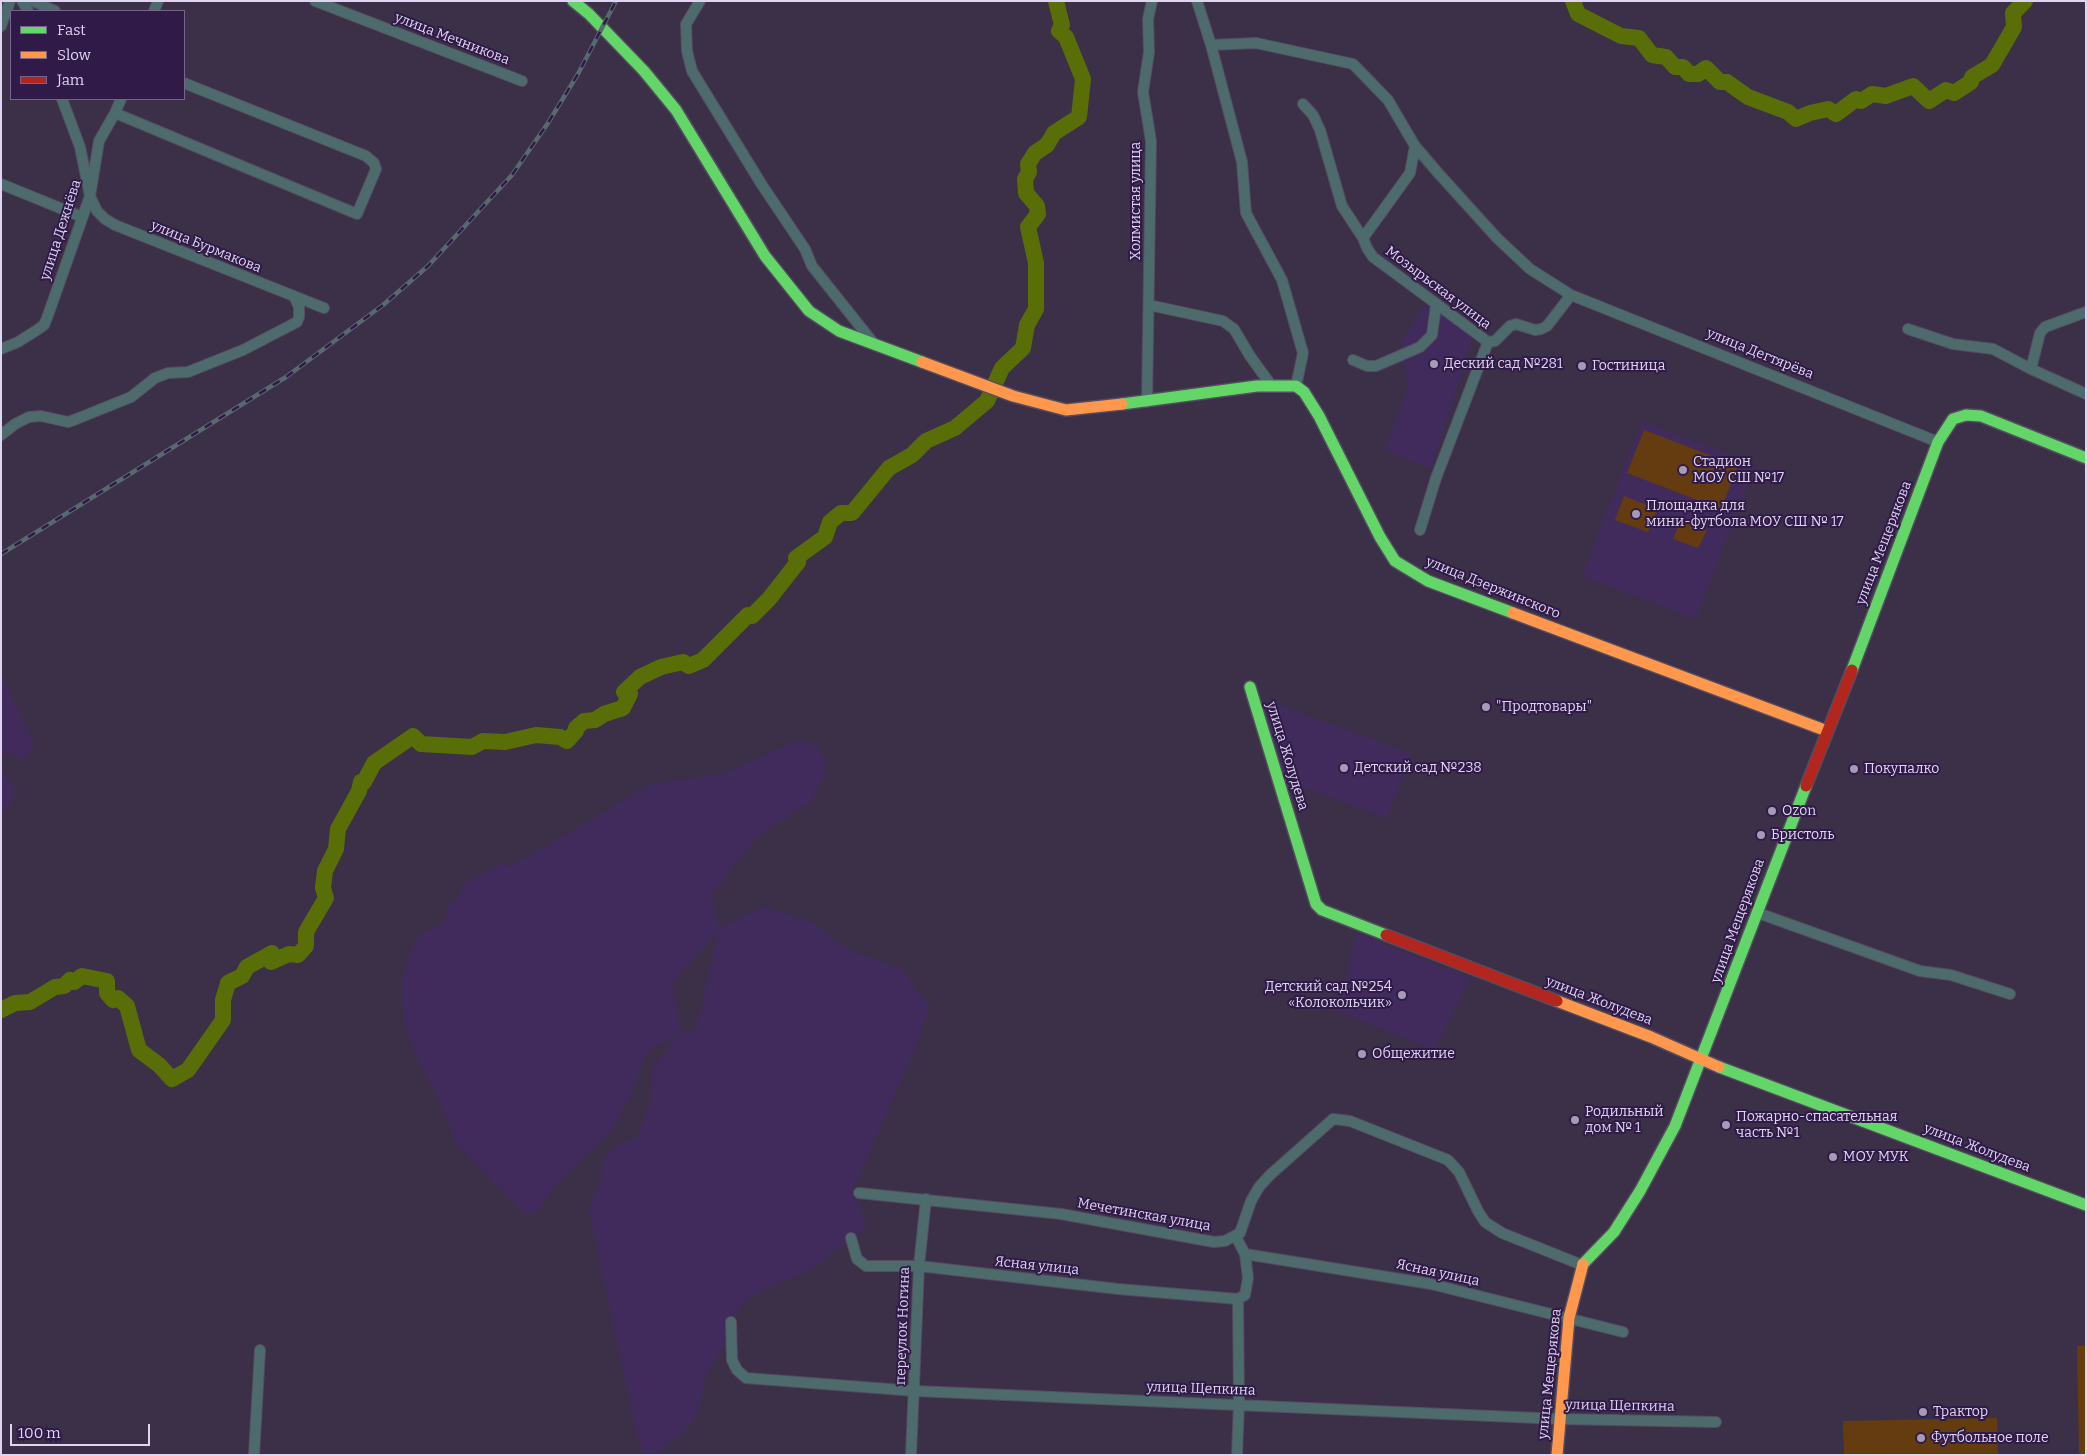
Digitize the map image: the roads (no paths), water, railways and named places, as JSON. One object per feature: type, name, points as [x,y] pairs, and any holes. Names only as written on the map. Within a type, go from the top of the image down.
[{"type":"street","points":[[1,26],[10,1]]},
{"type":"street","points":[[33,1],[53,10]]},
{"type":"street","name":"улица Мечникова","points":[[315,1],[522,81]]},
{"type":"street","points":[[573,1],[589,14],[644,71],[676,110],[765,256],[810,311],[840,331],[875,345],[1013,396],[1066,410],[1147,402],[1271,384],[1296,386],[1303,353],[1282,280],[1246,213],[1242,162],[1211,45],[1197,1]]},
{"type":"street","points":[[700,1],[686,24],[686,51],[692,71],[762,185],[805,249],[812,266],[875,345]]},
{"type":"street","name":"Холмистая улица","points":[[1147,402],[1151,141],[1143,92],[1149,52],[1148,19],[1152,1]]},
{"type":"street","name":"улица Дегтярёва","points":[[1211,45],[1256,43],[1353,64],[1388,100],[1415,146],[1497,238],[1530,269],[1571,295],[1938,442]]},
{"type":"street","points":[[115,113],[357,214],[376,169],[374,163],[366,156],[185,82]]},
{"type":"street","points":[[62,100],[80,147],[90,196]]},
{"type":"street","name":"улица Дежнёва","points":[[1,349],[18,342],[44,325],[90,196],[99,141],[121,100]]},
{"type":"street","name":"Мозырьская улица","points":[[1303,104],[1313,115],[1320,130],[1342,206],[1373,257],[1488,342],[1436,478],[1420,530]]},
{"type":"street","points":[[1363,238],[1410,173],[1415,146]]},
{"type":"street","points":[[1,184],[82,217]]},
{"type":"street","name":"улица Бурмакова","points":[[90,196],[97,211],[115,226],[324,308]]},
{"type":"street","points":[[1488,342],[1495,341],[1510,326],[1516,324],[1535,330],[1541,329],[1546,326],[1571,295]]},
{"type":"street","points":[[1,435],[29,417],[41,416],[62,421],[74,420],[130,397],[155,378],[168,374],[188,372],[243,350],[297,322],[299,307],[295,298]]},
{"type":"street","points":[[1148,305],[1223,321],[1234,329],[1250,356],[1271,384]]},
{"type":"street","points":[[1352,360],[1367,366],[1376,366],[1420,347],[1432,335],[1436,305]]},
{"type":"street","points":[[2031,369],[2040,333],[2045,327],[2086,312]]},
{"type":"street","points":[[1908,329],[1953,344],[1993,349],[2086,394]]},
{"type":"street","name":"улица Дзержинского","points":[[1296,386],[1304,392],[1319,416],[1380,537],[1396,560],[1428,581],[1827,730]]},
{"type":"street","name":"улица Мещерякова","points":[[1557,1455],[1569,1318],[1582,1266],[1614,1232],[1640,1191],[1674,1126],[1702,1059],[1938,442],[1953,419],[1966,415],[1980,416],[2086,458]]},
{"type":"street","name":"улица Жолудева","points":[[1250,687],[1318,907],[1351,923],[1651,1037],[1743,1077],[2086,1205]]},
{"type":"street","points":[[1758,913],[1920,971],[1950,975],[2010,994]]},
{"type":"street","points":[[1237,1455],[1239,1404],[1238,1299],[1245,1295],[1248,1284],[1245,1254],[1236,1237],[1243,1229],[1251,1201],[1259,1187],[1270,1175],[1333,1120],[1350,1121],[1448,1160],[1459,1172],[1485,1222],[1502,1233],[1582,1266]]},
{"type":"street","name":"Мечетинская улица","points":[[860,1193],[1061,1214],[1214,1242],[1236,1237]]},
{"type":"street","name":"переулок Ногина","points":[[911,1455],[919,1266],[926,1199]]},
{"type":"street","name":"Ясная улица","points":[[851,1238],[857,1259],[866,1266],[919,1266],[1118,1289],[1238,1299]]},
{"type":"street","name":"Ясная улица","points":[[1245,1254],[1431,1284],[1623,1332]]},
{"type":"street","name":"улица Щепкина","points":[[731,1322],[732,1360],[737,1370],[746,1378],[914,1391],[1560,1419],[1716,1422]]},
{"type":"street","points":[[254,1455],[260,1350]]},
{"type":"waterway","points":[[1,1010],[15,1003],[30,1002],[55,987],[64,986],[70,980],[74,982],[82,976],[107,981],[107,993],[113,1000],[118,998],[127,1006],[139,1050],[159,1065],[172,1079],[188,1070],[223,1020],[223,1000],[228,983],[242,976],[247,967],[272,953],[271,962],[289,954],[298,955],[306,946],[306,932],[326,898],[323,888],[325,871],[336,849],[338,829],[359,791],[361,782],[364,782],[374,763],[413,736],[421,744],[472,747],[483,741],[505,742],[536,735],[560,737],[567,741],[576,731],[576,728],[584,721],[595,720],[604,714],[623,708],[630,694],[624,692],[640,677],[661,667],[683,662],[689,666],[703,660],[748,615],[752,616],[769,599],[798,562],[796,558],[825,537],[830,522],[841,513],[852,513],[889,468],[912,455],[926,441],[955,428],[987,401],[1002,368],[1023,348],[1027,325],[1036,309],[1036,263],[1028,227],[1038,214],[1037,206],[1026,193],[1025,179],[1029,172],[1028,164],[1035,153],[1047,145],[1054,133],[1079,117],[1083,79],[1066,37],[1059,31],[1062,25],[1056,1]]},
{"type":"waterway","points":[[1573,1],[1578,14],[1621,36],[1639,38],[1652,55],[1666,57],[1675,67],[1683,67],[1689,74],[1698,74],[1706,68],[1720,82],[1727,82],[1748,97],[1788,112],[1796,119],[1810,113],[1828,109],[1836,114],[1856,99],[1861,101],[1872,94],[1886,96],[1913,86],[1929,101],[1946,90],[1954,93],[1971,82],[1972,77],[1992,65],[2014,27],[2013,13],[2025,1]]},
{"type":"railway","points":[[1,554],[286,377],[383,305],[428,266],[512,175],[548,123],[578,74],[616,1]]},
{"type":"place","name":"Деский сад №281","points":[[1434,364]]},
{"type":"place","name":"Гостиница","points":[[1582,366]]},
{"type":"place","name":"Стадион МОУ СШ №17","points":[[1683,470]]},
{"type":"place","name":"Площадка для мини-футбола МОУ СШ № 17","points":[[1636,514]]},
{"type":"place","name":"\"Продтовары\"","points":[[1486,707]]},
{"type":"place","name":"Детский сад №238","points":[[1344,768]]},
{"type":"place","name":"Покупалко","points":[[1854,769]]},
{"type":"place","name":"Ozon","points":[[1772,811]]},
{"type":"place","name":"Бристоль","points":[[1761,835]]},
{"type":"place","name":"Детский сад №254 «Колокольчик»","points":[[1402,995]]},
{"type":"place","name":"Общежитие","points":[[1362,1054]]},
{"type":"place","name":"Родильный дом № 1","points":[[1575,1120]]},
{"type":"place","name":"Пожарно-спасательная часть №1","points":[[1726,1125]]},
{"type":"place","name":"МОУ МУК","points":[[1833,1157]]},
{"type":"place","name":"Трактор","points":[[1923,1412]]},
{"type":"place","name":"Футбольное поле","points":[[1921,1438]]}]
